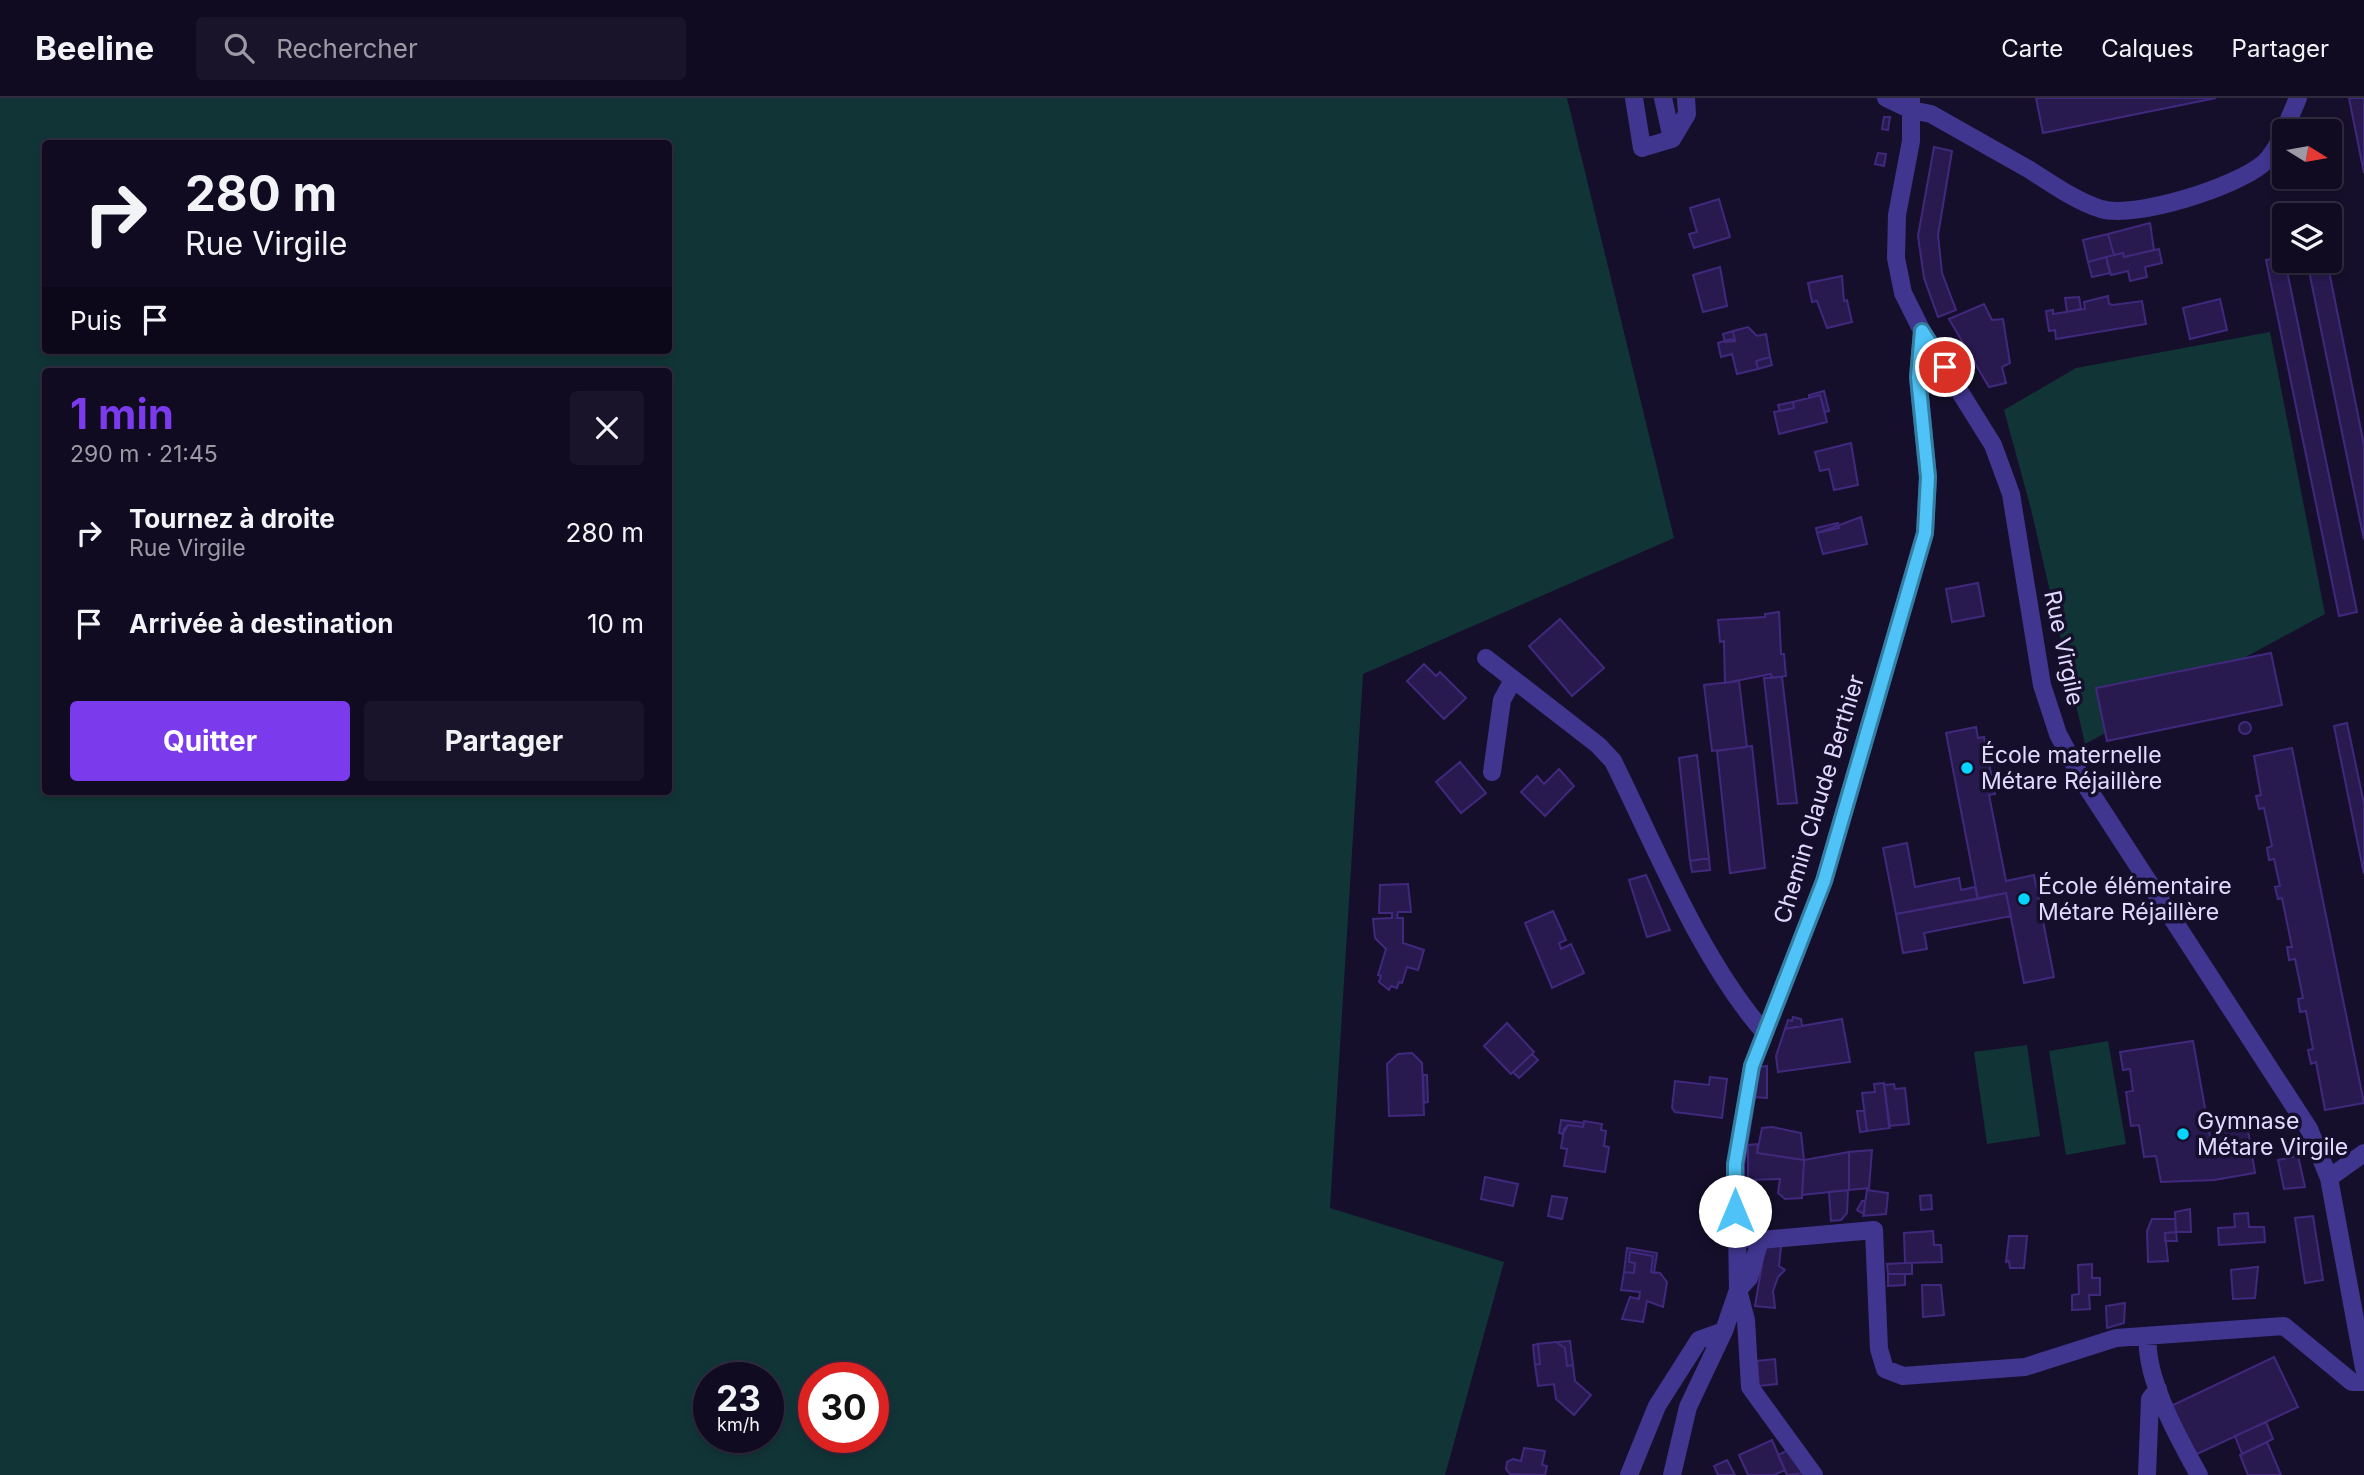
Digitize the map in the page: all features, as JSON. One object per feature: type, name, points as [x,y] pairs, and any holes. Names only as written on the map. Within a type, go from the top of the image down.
[{"type":"street","points":[[1634,98],[1642,148],[1672,139],[1687,114],[1686,98]]},
{"type":"street","points":[[1663,98],[1672,139]]},
{"type":"street","points":[[1886,98],[1911,104],[1931,114],[2073,196],[2103,209],[2129,210],[2217,189],[2264,163],[2272,154]]},
{"type":"street","points":[[2289,119],[2298,98]]},
{"type":"street","name":"Rue Virgile","points":[[1911,104],[1911,141],[1897,215],[1896,258],[1903,292],[1922,331],[1993,445],[2011,494],[2042,685],[2058,734],[2083,781],[2309,1129],[2329,1178],[2360,1325],[2364,1368]]},
{"type":"street","name":"Chemin Claude Berthier","points":[[1672,1475],[1688,1407],[1724,1331],[1738,1290],[1735,1164],[1752,1066],[1824,881],[1925,533],[1928,477],[1918,377],[1922,331]]},
{"type":"street","points":[[1486,658],[1598,745],[1613,761],[1693,921],[1743,1008],[1764,1032]]},
{"type":"street","points":[[1492,772],[1502,700],[1513,680]]},
{"type":"street","points":[[2329,1178],[2364,1153]]},
{"type":"street","points":[[1814,1475],[1750,1387],[1746,1320],[1738,1290],[1749,1278],[1760,1240],[1874,1230],[1879,1349],[1885,1368],[1903,1376],[2025,1367],[2116,1338],[2284,1325],[2351,1382],[2364,1382]]},
{"type":"street","points":[[1629,1475],[1657,1406],[1699,1340],[1724,1331]]},
{"type":"street","points":[[2148,1336],[2147,1347],[2158,1390],[2199,1475]]},
{"type":"street","points":[[2147,1475],[2150,1399],[2158,1390]]},
{"type":"green space","points":[[0,98],[1567,98],[1674,538],[1363,674],[1330,1208],[1504,1262],[1445,1475],[0,1475]]},
{"type":"green space","points":[[2270,332],[2325,614],[2085,744],[2031,509],[2004,410],[2076,368]]},
{"type":"green space","points":[[2108,1041],[2126,1144],[2066,1155],[2049,1051]]},
{"type":"green space","points":[[2027,1045],[2040,1136],[1987,1144],[1974,1052]]},
{"type":"building","points":[[2036,98],[2216,98],[2043,133]]},
{"type":"building","points":[[2349,98],[2364,98],[2364,173]]},
{"type":"building","points":[[1884,117],[1890,117],[1888,130],[1882,129]]},
{"type":"building","points":[[1934,147],[1952,151],[1938,235],[1942,273],[1956,310],[1938,317],[1924,278],[1918,236]]},
{"type":"building","points":[[1878,153],[1886,154],[1884,166],[1875,164]]},
{"type":"building","points":[[1719,199],[1730,237],[1694,248],[1689,234],[1697,232],[1690,208]]},
{"type":"building","points":[[2150,223],[2154,250],[2124,257],[2123,253],[2114,255],[2108,234]]},
{"type":"building","points":[[2108,234],[2114,255],[2088,262],[2083,240]]},
{"type":"building","points":[[2159,249],[2162,263],[2145,267],[2147,277],[2130,281],[2128,271],[2111,275],[2106,257],[2123,253],[2124,257]]},
{"type":"building","points":[[2106,257],[2110,273],[2092,277],[2088,262]]},
{"type":"building","points":[[2272,259],[2272,273],[2287,273],[2357,612],[2339,616],[2266,260]]},
{"type":"building","points":[[1720,267],[1727,306],[1703,312],[1693,275]]},
{"type":"building","points":[[2309,273],[2329,273],[2364,445],[2364,540]]},
{"type":"building","points":[[1842,276],[1844,301],[1847,300],[1852,322],[1827,328],[1817,301],[1812,302],[1808,283]]},
{"type":"building","points":[[2108,296],[2109,304],[2113,305],[2142,301],[2146,324],[2056,339],[2055,330],[2049,331],[2046,311],[2053,310],[2053,314],[2085,309],[2084,302]]},
{"type":"building","points":[[2079,297],[2081,309],[2067,312],[2065,298]]},
{"type":"building","points":[[2220,299],[2227,330],[2190,339],[2183,308]]},
{"type":"building","points":[[1984,304],[1992,320],[2003,319],[2010,363],[2002,367],[2006,383],[1989,387],[1949,319]]},
{"type":"building","points":[[1748,327],[1757,336],[1766,334],[1770,357],[1756,361],[1758,369],[1737,374],[1732,354],[1721,357],[1718,343],[1731,339],[1735,341],[1733,331]]},
{"type":"building","points":[[1733,331],[1735,341],[1725,342],[1723,334]]},
{"type":"building","points":[[1770,357],[1772,365],[1758,369],[1756,361]]},
{"type":"building","points":[[1824,391],[1829,411],[1825,412],[1820,395],[1809,398],[1809,395]]},
{"type":"building","points":[[1820,395],[1827,422],[1779,434],[1774,412],[1794,408],[1793,402]]},
{"type":"building","points":[[1793,402],[1794,408],[1780,411],[1778,405]]},
{"type":"building","points":[[1851,443],[1858,485],[1834,490],[1829,469],[1820,471],[1815,452]]},
{"type":"building","points":[[1861,517],[1867,544],[1823,554],[1817,533]]},
{"type":"building","points":[[1838,523],[1839,528],[1817,533],[1816,528]]},
{"type":"building","points":[[1978,583],[1984,616],[1952,622],[1946,589]]},
{"type":"building","points":[[1779,612],[1781,654],[1784,654],[1786,676],[1772,678],[1771,674],[1725,683],[1724,641],[1720,642],[1718,620],[1765,617],[1765,614]]},
{"type":"building","points":[[1560,619],[1604,668],[1572,696],[1529,646]]},
{"type":"building","points":[[2271,653],[2282,705],[2107,741],[2096,688]]},
{"type":"building","points":[[1424,664],[1436,676],[1440,672],[1466,698],[1444,719],[1407,681]]},
{"type":"building","points":[[1782,677],[1797,803],[1778,804],[1764,678]]},
{"type":"building","points":[[1739,681],[1747,747],[1712,751],[1704,685]]},
{"type":"building","points":[[2245,722],[2251,728],[2245,734],[2239,728]]},
{"type":"building","points":[[2347,723],[2364,804],[2364,874],[2334,726]]},
{"type":"building","points":[[1976,727],[1978,738],[1984,737],[1995,794],[1989,795],[2006,881],[2034,875],[2054,977],[2024,983],[2006,893],[1978,899],[1946,733]]},
{"type":"building","points":[[1752,746],[1765,868],[1730,873],[1717,751]]},
{"type":"building","points":[[2292,748],[2364,1103],[2325,1110],[2316,1062],[2311,1064],[2308,1050],[2313,1049],[2306,1011],[2300,1012],[2298,999],[2303,998],[2295,959],[2289,960],[2287,947],[2292,947],[2282,898],[2278,899],[2275,887],[2280,886],[2274,859],[2269,860],[2267,848],[2272,846],[2264,808],[2259,809],[2256,796],[2261,795],[2254,756]]},
{"type":"building","points":[[1697,755],[1709,858],[1690,861],[1679,758]]},
{"type":"building","points":[[1460,762],[1486,793],[1461,813],[1436,782]]},
{"type":"building","points":[[1559,769],[1574,786],[1545,816],[1521,792],[1537,776],[1544,784]]},
{"type":"building","points":[[1907,843],[1915,887],[1959,878],[1961,890],[1975,887],[1978,899],[1896,914],[1883,848]]},
{"type":"building","points":[[1709,858],[1710,870],[1692,872],[1690,861]]},
{"type":"building","points":[[1646,875],[1670,930],[1647,937],[1629,880]]},
{"type":"building","points":[[1408,884],[1411,912],[1398,912],[1397,918],[1403,918],[1403,943],[1424,950],[1418,970],[1407,967],[1402,983],[1399,982],[1397,988],[1391,986],[1389,990],[1379,982],[1381,976],[1378,975],[1386,949],[1375,938],[1373,919],[1392,918],[1392,913],[1379,913],[1380,885]]},
{"type":"building","points":[[2006,893],[2011,916],[1924,933],[1927,949],[1903,953],[1896,914]]},
{"type":"building","points":[[1553,911],[1566,940],[1559,943],[1561,949],[1571,944],[1584,973],[1552,988],[1525,923]]},
{"type":"building","points":[[1793,1017],[1801,1019],[1802,1026],[1785,1029],[1788,1020],[1792,1021]]},
{"type":"building","points":[[1842,1019],[1850,1062],[1778,1072],[1776,1056],[1785,1029]]},
{"type":"building","points":[[1507,1023],[1534,1052],[1511,1074],[1484,1046]]},
{"type":"building","points":[[2193,1041],[2210,1136],[2216,1135],[2226,1122],[2235,1121],[2240,1131],[2248,1130],[2255,1173],[2214,1180],[2161,1182],[2156,1156],[2144,1157],[2139,1125],[2131,1126],[2126,1092],[2133,1091],[2130,1069],[2123,1070],[2120,1052]]},
{"type":"building","points":[[1412,1053],[1422,1063],[1424,1115],[1389,1116],[1387,1064],[1398,1054]]},
{"type":"building","points":[[1532,1054],[1538,1060],[1519,1078],[1513,1072]]},
{"type":"building","points":[[1767,1066],[1767,1098],[1754,1097],[1759,1067]]},
{"type":"building","points":[[1423,1075],[1427,1075],[1428,1102],[1424,1103]]},
{"type":"building","points":[[1710,1077],[1727,1079],[1722,1118],[1675,1112],[1672,1108],[1675,1081],[1709,1085]]},
{"type":"building","points":[[1884,1083],[1890,1128],[1867,1131],[1862,1093],[1875,1092],[1874,1084]]},
{"type":"building","points":[[1894,1084],[1895,1089],[1905,1088],[1909,1124],[1889,1126],[1884,1085]]},
{"type":"building","points":[[1857,1111],[1864,1111],[1867,1131],[1860,1132]]},
{"type":"building","points":[[1561,1120],[1584,1123],[1583,1127],[1568,1125],[1563,1134],[1559,1133]]},
{"type":"building","points":[[1584,1121],[1602,1124],[1601,1130],[1606,1131],[1604,1146],[1609,1147],[1605,1172],[1564,1166],[1567,1149],[1561,1148],[1564,1129],[1568,1125],[1583,1127]]},
{"type":"building","points":[[1772,1127],[1801,1133],[1804,1160],[1757,1153],[1762,1128]]},
{"type":"building","points":[[1758,1144],[1757,1153],[1804,1160],[1802,1198],[1785,1199],[1778,1193],[1780,1179],[1748,1180],[1748,1145]]},
{"type":"building","points":[[1872,1150],[1869,1188],[1849,1190],[1849,1152]]},
{"type":"building","points":[[1849,1152],[1849,1190],[1802,1195],[1804,1160]]},
{"type":"building","points":[[2298,1156],[2305,1187],[2284,1189],[2278,1160]]},
{"type":"building","points":[[1485,1177],[1518,1184],[1513,1206],[1481,1199]]},
{"type":"building","points":[[1848,1190],[1847,1213],[1841,1220],[1831,1221],[1829,1192]]},
{"type":"building","points":[[1867,1190],[1888,1193],[1886,1214],[1863,1216]]},
{"type":"building","points":[[1931,1195],[1932,1209],[1921,1210],[1920,1196]]},
{"type":"building","points":[[1552,1196],[1567,1198],[1562,1219],[1548,1216]]},
{"type":"building","points":[[1862,1201],[1865,1201],[1864,1214],[1857,1210]]},
{"type":"building","points":[[1743,1204],[1758,1204],[1750,1247],[1742,1247]]},
{"type":"building","points":[[2190,1209],[2191,1232],[2176,1232],[2175,1212]]},
{"type":"building","points":[[2248,1213],[2249,1227],[2264,1227],[2265,1242],[2219,1245],[2218,1228],[2235,1227],[2234,1214]]},
{"type":"building","points":[[2313,1216],[2323,1280],[2305,1283],[2295,1218]]},
{"type":"building","points":[[2152,1219],[2175,1219],[2176,1232],[2165,1233],[2168,1261],[2148,1262],[2147,1231]]},
{"type":"building","points":[[1933,1231],[1934,1245],[1941,1245],[1942,1262],[1905,1263],[1904,1233]]},
{"type":"building","points":[[2176,1232],[2177,1241],[2165,1241],[2165,1233]]},
{"type":"building","points":[[2009,1236],[2027,1236],[2024,1268],[2010,1268],[2009,1261],[2006,1262]]},
{"type":"building","points":[[1765,1246],[1781,1246],[1779,1266],[1785,1270],[1778,1277],[1773,1291],[1775,1308],[1755,1306]]},
{"type":"building","points":[[1627,1248],[1657,1253],[1654,1273],[1651,1272],[1653,1256],[1630,1252],[1629,1262],[1635,1263],[1634,1273],[1624,1272]]},
{"type":"building","points":[[1630,1252],[1653,1256],[1651,1272],[1660,1273],[1667,1282],[1663,1307],[1647,1301],[1643,1322],[1622,1319],[1630,1297],[1639,1299],[1640,1292],[1621,1290],[1624,1272],[1634,1273],[1635,1263],[1629,1262]]},
{"type":"building","points":[[1912,1263],[1912,1274],[1888,1274],[1887,1264]]},
{"type":"building","points":[[2092,1264],[2092,1278],[2100,1278],[2100,1295],[2089,1295],[2090,1309],[2072,1310],[2072,1295],[2079,1294],[2078,1265]]},
{"type":"building","points":[[2258,1267],[2255,1298],[2233,1299],[2231,1270]]},
{"type":"building","points":[[1888,1274],[1905,1274],[1905,1285],[1888,1286]]},
{"type":"building","points":[[1922,1285],[1941,1285],[1944,1315],[1923,1317]]},
{"type":"building","points":[[2125,1303],[2124,1323],[2107,1328],[2106,1306]]},
{"type":"building","points":[[1570,1341],[1573,1365],[1567,1366],[1565,1348],[1556,1342]]},
{"type":"building","points":[[1556,1342],[1565,1348],[1567,1366],[1573,1365],[1575,1381],[1591,1395],[1574,1415],[1556,1399],[1554,1384],[1538,1386],[1535,1365],[1540,1364],[1538,1344]]},
{"type":"building","points":[[1538,1344],[1540,1364],[1535,1365],[1533,1345]]},
{"type":"building","points":[[2274,1357],[2298,1407],[2193,1456],[2171,1406]]},
{"type":"building","points":[[1775,1359],[1777,1384],[1759,1386],[1757,1361]]},
{"type":"building","points":[[2266,1422],[2273,1439],[2242,1454],[2235,1436]]},
{"type":"building","points":[[1772,1440],[1785,1470],[1774,1475],[1748,1475],[1739,1455]]},
{"type":"building","points":[[2267,1442],[2281,1475],[2248,1475],[2240,1455]]},
{"type":"building","points":[[1524,1448],[1545,1451],[1542,1465],[1547,1466],[1545,1475],[1510,1474],[1506,1469],[1507,1462],[1513,1459],[1521,1461]]},
{"type":"building","points":[[1790,1449],[1806,1473],[1787,1475],[1778,1455]]},
{"type":"building","points":[[1727,1460],[1735,1475],[1718,1475],[1714,1466]]},
{"type":"place","name":"École maternelle Métare Réjaillère","points":[[1967,768]]},
{"type":"place","name":"École élémentaire Métare Réjaillère","points":[[2024,899]]},
{"type":"place","name":"Gymnase Métare Virgile","points":[[2183,1134]]},
{"type":"route","points":[[1735,1211],[1735,1164],[1752,1066],[1824,881],[1925,533],[1928,477],[1918,377],[1922,331],[1945,367]]}]
